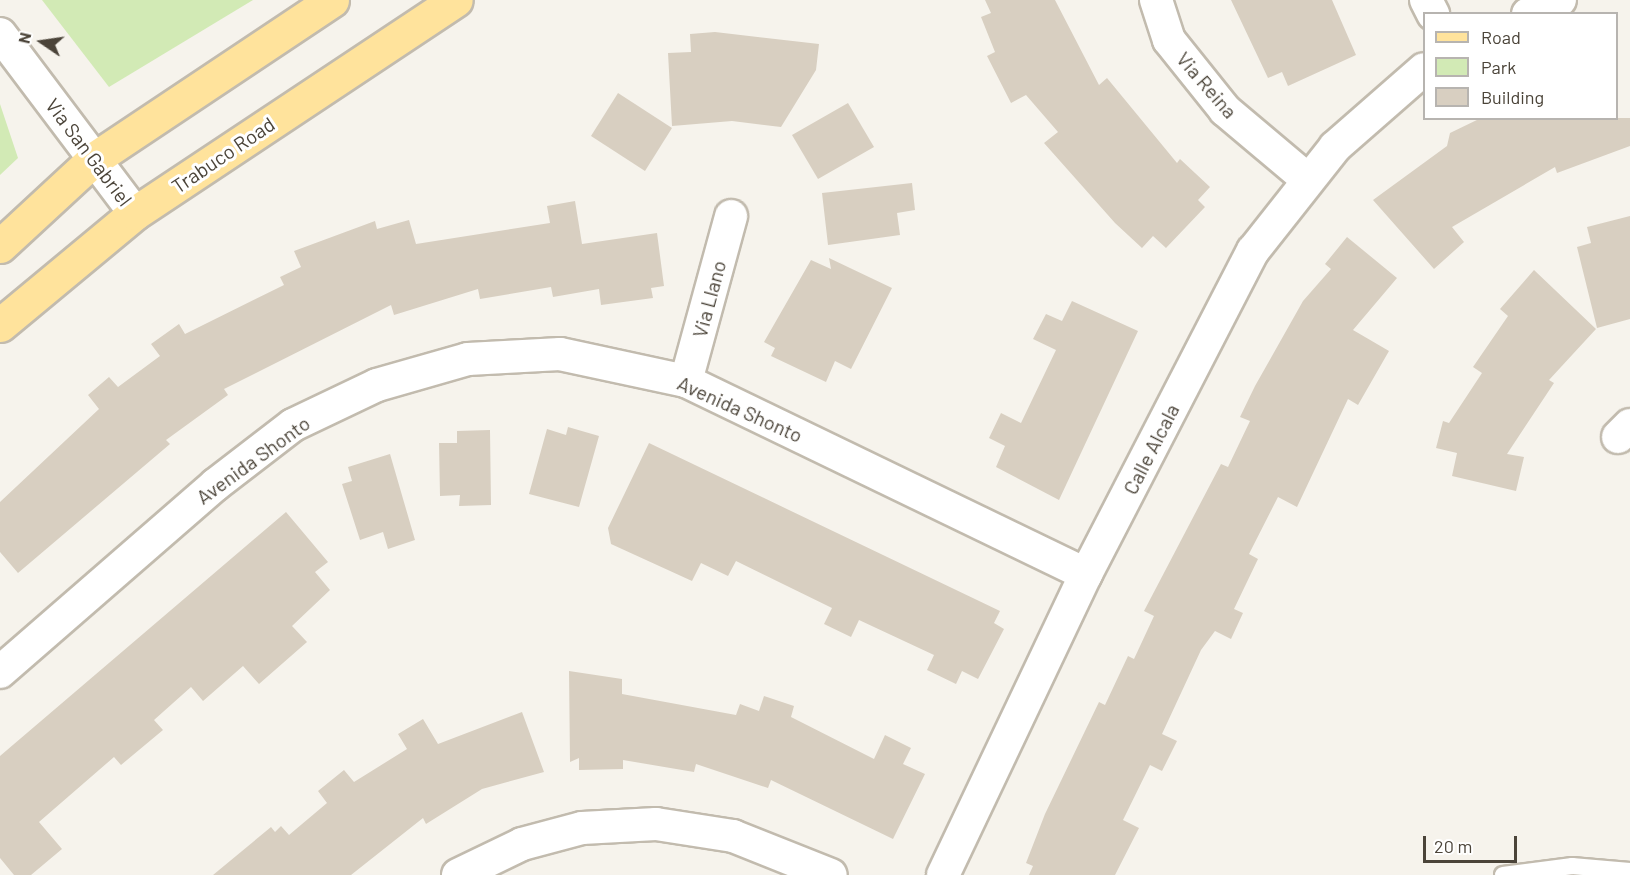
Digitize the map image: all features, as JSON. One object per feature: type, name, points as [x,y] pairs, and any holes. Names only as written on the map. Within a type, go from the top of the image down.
[{"type":"main road","points":[[0,246],[94,159],[332,0]]},
{"type":"main road","name":"Trabuco Road","points":[[0,325],[135,213],[456,0]]},
{"type":"street","name":"Via Reina","points":[[1156,0],[1169,40],[1225,110],[1307,179]]},
{"type":"street","points":[[1533,12],[1560,0]]},
{"type":"street","name":"Via San Gabriel","points":[[0,34],[135,213]]},
{"type":"street","name":"Calle Alcala","points":[[943,875],[1086,574],[1253,250],[1307,179],[1352,130],[1423,71]]},
{"type":"street","name":"Via Llano","points":[[686,381],[731,216]]},
{"type":"street","name":"Avenida Shonto","points":[[0,672],[214,485],[293,425],[377,385],[468,359],[560,354],[686,381],[1086,574]]},
{"type":"street","points":[[458,875],[522,844],[582,828],[656,824],[733,836],[831,875]]},
{"type":"lane","points":[[1503,875],[1572,866],[1630,871]]},
{"type":"green space","points":[[42,0],[253,0],[109,87]]},
{"type":"green space","points":[[0,104],[18,158],[0,175]]},
{"type":"building","points":[[985,0],[1055,0],[1099,85],[1107,78],[1177,163],[1180,159],[1210,187],[1198,200],[1205,207],[1166,248],[1153,236],[1142,248],[1115,223],[1044,143],[1058,132],[1026,95],[1011,103],[987,56],[995,52],[981,17],[991,13]]},
{"type":"building","points":[[1231,0],[1332,0],[1356,55],[1288,86],[1282,72],[1268,78]]},
{"type":"building","points":[[715,32],[819,44],[816,70],[781,127],[732,121],[672,126],[668,53],[691,52],[690,34]]},
{"type":"building","points":[[618,93],[672,128],[645,171],[591,136]]},
{"type":"building","points":[[848,103],[874,147],[818,179],[792,135]]},
{"type":"building","points":[[1618,118],[1630,118],[1630,146],[1557,173],[1555,167],[1452,227],[1464,242],[1434,269],[1373,200],[1447,146],[1450,133],[1477,120],[1618,120]]},
{"type":"building","points":[[912,183],[915,210],[897,213],[900,235],[828,245],[822,193]]},
{"type":"building","points":[[575,201],[582,244],[657,233],[664,286],[651,288],[653,298],[601,305],[599,289],[553,297],[551,287],[480,299],[478,289],[394,315],[391,305],[224,389],[228,395],[166,440],[170,444],[18,573],[0,552],[0,502],[99,409],[88,395],[109,377],[118,387],[160,356],[151,344],[179,324],[185,334],[284,285],[280,277],[301,267],[294,251],[375,221],[377,229],[409,220],[416,244],[550,223],[547,206]]},
{"type":"building","points":[[1630,216],[1630,319],[1597,328],[1577,247],[1591,243],[1587,227]]},
{"type":"building","points":[[1347,237],[1397,278],[1353,330],[1389,351],[1358,405],[1348,399],[1297,507],[1278,497],[1249,554],[1258,559],[1234,609],[1243,613],[1231,639],[1215,631],[1201,650],[1162,734],[1177,741],[1162,771],[1150,765],[1123,820],[1139,828],[1115,875],[1029,875],[1033,866],[1026,863],[1045,814],[1099,702],[1105,705],[1128,656],[1134,659],[1154,616],[1144,611],[1221,464],[1228,467],[1250,421],[1240,417],[1255,386],[1303,301],[1331,269],[1325,264]]},
{"type":"building","points":[[829,258],[892,288],[851,369],[835,361],[826,382],[771,356],[775,348],[764,342],[811,260],[831,269]]},
{"type":"building","points":[[1534,270],[1596,329],[1549,380],[1554,383],[1507,454],[1524,457],[1516,491],[1452,476],[1457,453],[1436,448],[1443,421],[1449,423],[1482,373],[1473,367],[1508,316],[1500,309]]},
{"type":"building","points":[[1072,301],[1138,331],[1059,500],[996,467],[1005,446],[989,438],[1001,413],[1021,423],[1056,350],[1033,339],[1046,314],[1062,321]]},
{"type":"building","points":[[568,427],[599,436],[579,507],[529,494],[547,429],[566,435]]},
{"type":"building","points":[[490,430],[491,505],[459,506],[460,495],[440,496],[439,443],[457,443],[457,431]]},
{"type":"building","points":[[649,443],[1000,611],[994,623],[1004,629],[978,679],[962,671],[956,684],[927,670],[934,655],[859,620],[851,637],[824,624],[832,608],[736,561],[728,576],[701,563],[692,581],[611,544],[608,528]]},
{"type":"building","points":[[390,454],[415,540],[388,549],[383,532],[360,540],[342,484],[352,481],[348,467]]},
{"type":"building","points":[[286,512],[328,562],[315,572],[330,590],[292,626],[307,642],[259,684],[243,666],[203,701],[191,687],[154,720],[163,730],[121,765],[114,757],[39,822],[62,849],[31,875],[14,875],[0,858],[0,756]]},
{"type":"building","points":[[569,671],[622,679],[622,694],[736,715],[740,704],[759,711],[764,696],[794,706],[791,717],[874,759],[885,735],[911,748],[903,764],[925,774],[893,839],[771,780],[768,788],[696,764],[694,772],[623,760],[623,769],[579,770],[579,758],[570,762]]},
{"type":"building","points":[[522,712],[544,772],[482,789],[426,824],[423,818],[351,875],[213,875],[271,827],[275,832],[281,826],[289,835],[327,803],[318,791],[344,770],[354,782],[407,749],[398,734],[423,719],[438,744]]}]
